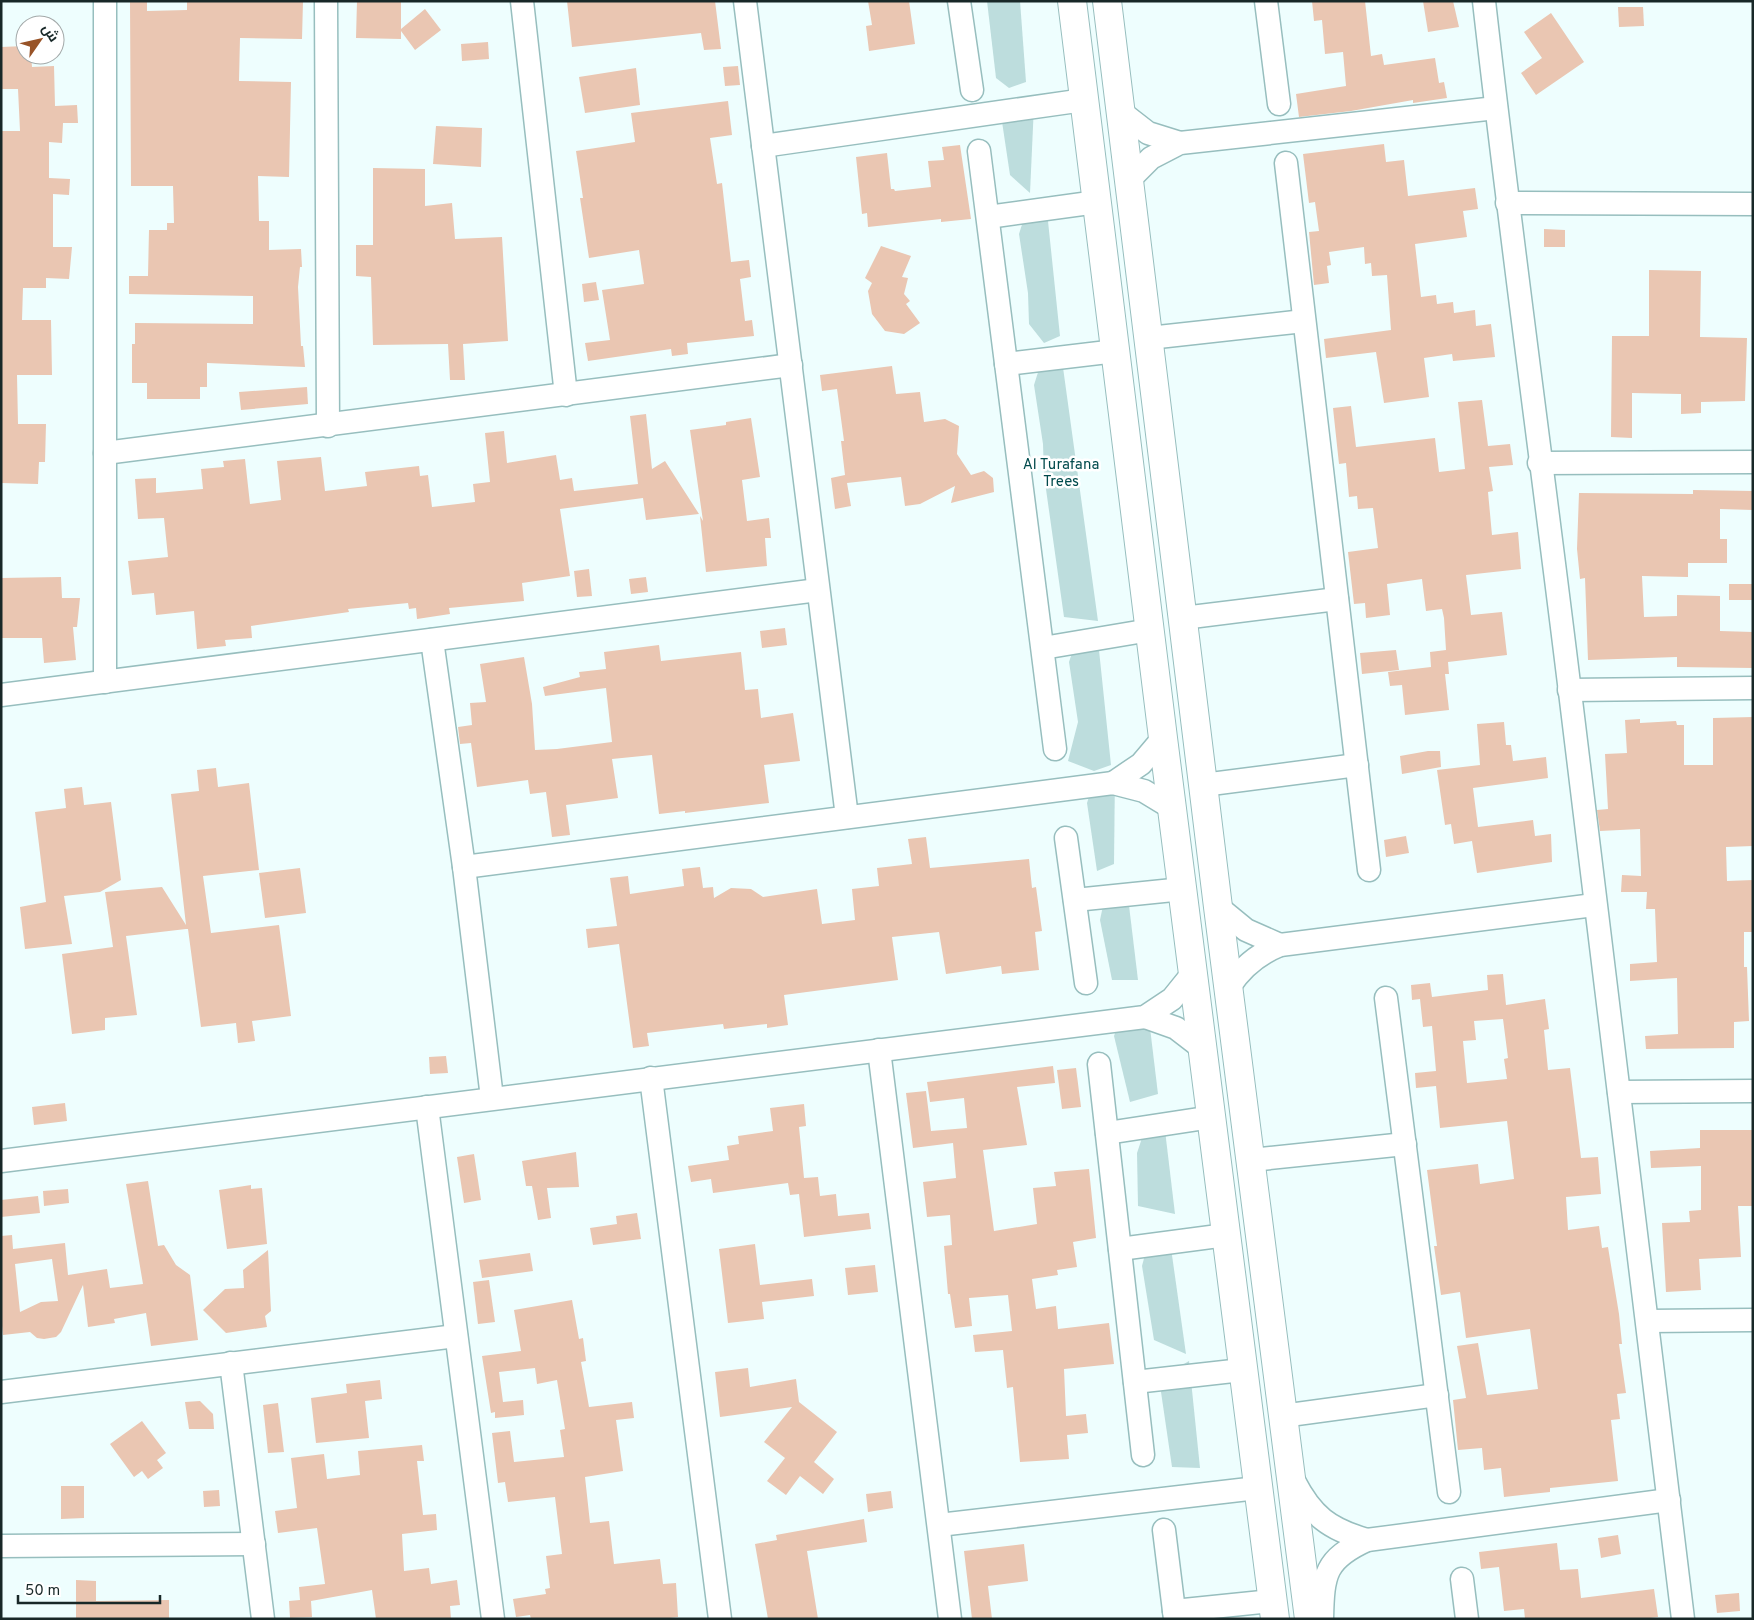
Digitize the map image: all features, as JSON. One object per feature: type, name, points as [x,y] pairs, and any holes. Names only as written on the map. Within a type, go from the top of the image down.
[{"type":"main road","points":[[1072,1],[1162,738],[1212,1117],[1273,1610]]},
{"type":"main road","points":[[1107,1],[1218,907],[1309,1619]]},
{"type":"main road","points":[[1078,42],[1085,39],[1094,42],[1121,112]]},
{"type":"main road","points":[[1122,402],[1136,436],[1152,499],[1157,502],[1163,502],[1169,498]]},
{"type":"main road","points":[[1247,1403],[1252,1400],[1259,1400],[1265,1404],[1277,1452],[1289,1471]]},
{"type":"street","points":[[105,1],[105,682]]},
{"type":"street","points":[[326,1],[328,426]]},
{"type":"street","points":[[522,1],[566,395]]},
{"type":"street","points":[[745,1],[847,817]]},
{"type":"street","points":[[959,1],[972,90]]},
{"type":"street","points":[[1266,1],[1279,104]]},
{"type":"street","points":[[1484,1],[1507,203],[1569,690],[1594,905],[1648,1321],[1683,1619]]},
{"type":"street","points":[[763,146],[1084,100]]},
{"type":"street","points":[[1129,180],[1152,158],[1180,143],[1496,108]]},
{"type":"street","points":[[1121,112],[1148,133],[1180,143]]},
{"type":"street","points":[[980,151],[1056,749]]},
{"type":"street","points":[[1286,163],[1369,870]]},
{"type":"street","points":[[988,216],[1096,202]]},
{"type":"street","points":[[1507,203],[1753,204]]},
{"type":"street","points":[[1149,338],[1304,321]]},
{"type":"street","points":[[1006,364],[1116,351]]},
{"type":"street","points":[[105,453],[328,426],[791,365]]},
{"type":"street","points":[[1539,463],[1753,462]]},
{"type":"street","points":[[1,695],[818,590]]},
{"type":"street","points":[[1183,618],[1337,599]]},
{"type":"street","points":[[1042,648],[1150,630]]},
{"type":"street","points":[[432,640],[464,867],[492,1098]]},
{"type":"street","points":[[1569,690],[1753,688]]},
{"type":"street","points":[[1113,783],[1141,764],[1162,738]]},
{"type":"street","points":[[1203,785],[1357,765]]},
{"type":"street","points":[[464,867],[1113,783],[1144,791],[1172,808]]},
{"type":"street","points":[[1066,838],[1086,983]]},
{"type":"street","points":[[1074,900],[1182,889]]},
{"type":"street","points":[[1229,987],[1246,966],[1268,950],[1280,945],[1594,905]]},
{"type":"street","points":[[1218,907],[1246,930],[1280,945]]},
{"type":"street","points":[[1,1160],[1144,1017],[1172,999],[1193,974]]},
{"type":"street","points":[[1386,998],[1449,1492]]},
{"type":"street","points":[[1144,1017],[1176,1028],[1202,1048]]},
{"type":"street","points":[[879,1050],[950,1619]]},
{"type":"street","points":[[1099,1064],[1143,1455]]},
{"type":"street","points":[[652,1078],[720,1619]]},
{"type":"street","points":[[1619,1092],[1753,1092]]},
{"type":"street","points":[[427,1107],[492,1619]]},
{"type":"street","points":[[1107,1133],[1212,1117]]},
{"type":"street","points":[[1251,1160],[1405,1144]]},
{"type":"street","points":[[1120,1249],[1226,1235]]},
{"type":"street","points":[[1648,1321],[1753,1320]]},
{"type":"street","points":[[1,1392],[456,1336]]},
{"type":"street","points":[[232,1364],[263,1619]]},
{"type":"street","points":[[1135,1382],[1242,1370]]},
{"type":"street","points":[[1282,1416],[1437,1395]]},
{"type":"street","points":[[1289,1471],[1308,1506],[1319,1517],[1332,1528],[1368,1540]]},
{"type":"street","points":[[938,1525],[1257,1488]]},
{"type":"street","points":[[1322,1619],[1323,1586],[1334,1561],[1354,1546],[1368,1540],[1669,1500]]},
{"type":"street","points":[[1164,1530],[1175,1615],[1273,1610]]},
{"type":"street","points":[[1,1546],[254,1544]]},
{"type":"street","points":[[1462,1579],[1467,1619]]},
{"type":"green space","points":[[987,1],[1020,1],[1026,82],[1009,88],[996,78]]},
{"type":"green space","points":[[1034,105],[1030,193],[1010,175],[1001,115]]},
{"type":"green space","points":[[1046,202],[1060,336],[1044,343],[1029,324],[1028,293],[1019,234],[1025,215]]},
{"type":"green space","name":"Al Turafana Trees","points":[[1061,353],[1098,621],[1064,617],[1044,475],[1043,444],[1034,385],[1040,366]]},
{"type":"green space","points":[[1097,631],[1111,765],[1094,771],[1068,761],[1078,722],[1069,662],[1075,644]]},
{"type":"green space","points":[[1115,771],[1114,864],[1097,871],[1087,803],[1093,784]]},
{"type":"green space","points":[[1127,889],[1138,980],[1112,980],[1100,920],[1104,901]]},
{"type":"green space","points":[[1147,1003],[1158,1094],[1130,1102],[1114,1036],[1121,1016]]},
{"type":"green space","points":[[1164,1122],[1175,1214],[1138,1206],[1137,1153],[1143,1135]]},
{"type":"green space","points":[[1169,1234],[1186,1354],[1154,1340],[1142,1266],[1147,1247]]},
{"type":"green space","points":[[1189,1361],[1200,1468],[1172,1467],[1161,1392],[1167,1374]]},
{"type":"building","points":[[130,1],[147,1],[147,11],[187,10],[187,1],[303,1],[302,39],[240,38],[239,81],[291,82],[289,177],[258,176],[259,221],[269,221],[269,250],[301,249],[302,267],[300,267],[298,287],[301,346],[303,346],[305,367],[207,363],[207,387],[200,387],[200,399],[147,399],[147,383],[132,383],[132,344],[135,344],[135,323],[253,324],[253,296],[129,294],[129,276],[148,276],[149,230],[167,230],[167,223],[174,223],[173,186],[131,186]]},
{"type":"building","points":[[357,1],[401,2],[401,29],[425,9],[441,30],[415,50],[401,31],[401,39],[356,38]]},
{"type":"building","points":[[567,1],[715,1],[721,49],[704,50],[701,33],[572,47]]},
{"type":"building","points":[[868,1],[909,1],[915,44],[869,51],[866,26],[872,25]]},
{"type":"building","points":[[1312,1],[1365,1],[1371,56],[1382,54],[1384,65],[1435,58],[1439,83],[1444,82],[1447,98],[1413,103],[1413,100],[1351,111],[1299,117],[1296,94],[1346,86],[1343,52],[1325,54],[1322,20],[1314,21]]},
{"type":"building","points":[[1423,1],[1453,1],[1459,27],[1428,32]]},
{"type":"building","points":[[1618,7],[1643,7],[1644,26],[1619,27]]},
{"type":"building","points":[[1551,13],[1584,62],[1536,95],[1521,73],[1542,58],[1524,32]]},
{"type":"building","points":[[488,42],[489,59],[462,61],[461,44]]},
{"type":"building","points":[[15,46],[15,65],[32,65],[32,67],[54,66],[55,106],[77,105],[78,123],[63,123],[62,143],[49,142],[49,178],[70,179],[69,195],[53,194],[53,247],[72,247],[69,279],[46,278],[46,288],[23,288],[22,320],[51,320],[52,375],[17,375],[18,424],[46,424],[45,462],[39,462],[38,484],[1,483],[1,131],[20,131],[18,89],[1,89],[1,47]]},
{"type":"building","points":[[738,66],[740,85],[725,86],[723,67]]},
{"type":"building","points":[[636,68],[640,105],[585,113],[579,77]]},
{"type":"building","points":[[728,101],[732,135],[710,138],[717,184],[722,183],[731,262],[749,260],[751,277],[740,279],[745,321],[752,320],[754,336],[687,343],[688,354],[672,356],[671,349],[588,361],[585,343],[610,340],[602,290],[644,284],[639,250],[589,258],[580,198],[583,198],[576,151],[635,142],[631,113]]},
{"type":"building","points":[[436,126],[482,128],[481,167],[433,164]]},
{"type":"building","points":[[1384,144],[1386,162],[1404,160],[1408,196],[1475,188],[1478,209],[1463,211],[1467,237],[1415,244],[1421,297],[1436,295],[1437,304],[1453,302],[1454,313],[1475,310],[1476,326],[1491,324],[1495,357],[1453,361],[1452,354],[1424,358],[1429,397],[1384,403],[1376,352],[1326,358],[1324,339],[1391,330],[1387,275],[1372,276],[1371,263],[1365,264],[1364,247],[1329,252],[1331,265],[1327,266],[1329,283],[1314,285],[1309,232],[1319,231],[1315,202],[1309,203],[1303,154]]},
{"type":"building","points":[[960,145],[971,219],[941,222],[941,219],[868,227],[867,213],[862,214],[856,157],[887,153],[891,189],[895,191],[931,187],[928,161],[944,160],[942,147]]},
{"type":"building","points":[[373,168],[425,169],[425,206],[452,203],[455,239],[502,237],[508,341],[463,344],[465,380],[450,380],[448,344],[373,345],[371,277],[356,276],[356,245],[373,245]]},
{"type":"building","points":[[1544,229],[1565,230],[1565,247],[1544,247]]},
{"type":"building","points":[[881,246],[911,256],[902,277],[908,278],[904,294],[910,301],[906,304],[920,323],[904,334],[885,331],[872,314],[868,291],[872,283],[865,278]]},
{"type":"building","points":[[1649,270],[1701,271],[1700,337],[1747,338],[1745,401],[1701,402],[1701,413],[1681,414],[1681,394],[1632,393],[1632,438],[1611,437],[1612,336],[1649,336]]},
{"type":"building","points":[[596,282],[599,300],[584,302],[582,284]]},
{"type":"building","points":[[892,366],[896,394],[920,392],[924,422],[945,419],[959,426],[957,454],[971,475],[984,471],[993,478],[994,492],[951,503],[955,486],[920,504],[905,506],[901,477],[847,483],[851,506],[835,509],[831,478],[845,475],[841,441],[844,441],[837,389],[822,391],[820,375]]},
{"type":"building","points":[[307,387],[308,404],[241,410],[239,392]]},
{"type":"building","points":[[1482,400],[1488,446],[1510,444],[1513,465],[1489,467],[1493,491],[1488,492],[1492,535],[1518,532],[1521,569],[1466,575],[1471,615],[1502,612],[1507,655],[1448,662],[1449,674],[1445,674],[1449,710],[1405,715],[1402,685],[1390,686],[1388,672],[1431,667],[1430,652],[1446,650],[1442,609],[1426,611],[1422,579],[1387,584],[1390,615],[1366,618],[1365,603],[1354,604],[1348,552],[1378,548],[1373,508],[1358,509],[1357,496],[1349,497],[1346,463],[1339,464],[1333,408],[1351,406],[1356,447],[1435,438],[1439,472],[1465,469],[1458,402]]},
{"type":"building","points":[[646,414],[652,469],[665,461],[699,514],[646,520],[643,498],[560,509],[570,576],[522,583],[524,601],[449,608],[450,614],[417,619],[416,608],[409,609],[408,603],[348,609],[349,612],[251,626],[252,638],[225,640],[226,646],[197,649],[194,611],[156,615],[154,593],[132,595],[128,561],[168,557],[164,518],[138,519],[135,479],[156,478],[156,493],[203,489],[201,469],[224,467],[223,461],[245,459],[250,504],[281,500],[277,461],[321,457],[325,491],[367,486],[365,472],[419,466],[420,476],[428,475],[432,507],[475,502],[473,484],[490,482],[485,433],[504,431],[507,463],[556,455],[560,480],[572,478],[574,491],[638,484],[630,416]]},
{"type":"building","points":[[751,418],[760,477],[742,480],[747,521],[769,518],[771,538],[765,538],[767,566],[706,572],[700,516],[703,521],[690,430],[726,425],[726,422]]},
{"type":"building","points":[[1693,490],[1753,491],[1753,510],[1720,509],[1720,539],[1727,539],[1727,563],[1688,563],[1688,577],[1642,576],[1644,617],[1677,616],[1677,595],[1720,596],[1720,631],[1753,632],[1753,668],[1677,667],[1677,657],[1588,660],[1585,578],[1580,579],[1577,549],[1579,493],[1693,494]]},
{"type":"building","points":[[589,569],[592,596],[577,597],[574,571]]},
{"type":"building","points":[[61,577],[62,598],[80,598],[77,627],[73,627],[76,660],[44,663],[42,638],[1,638],[1,578]]},
{"type":"building","points":[[646,577],[648,592],[631,594],[629,579]]},
{"type":"building","points":[[1729,584],[1753,584],[1753,600],[1729,600]]},
{"type":"building","points":[[785,628],[787,645],[762,648],[760,631]]},
{"type":"building","points":[[659,645],[661,661],[741,652],[745,690],[758,689],[761,718],[793,713],[800,761],[764,765],[769,803],[685,813],[685,811],[659,814],[652,755],[612,759],[618,798],[566,805],[570,835],[552,837],[546,792],[530,794],[528,780],[477,787],[471,743],[460,744],[458,727],[472,725],[470,703],[486,702],[480,664],[524,657],[532,704],[535,750],[557,749],[612,742],[606,688],[545,696],[543,687],[580,677],[579,672],[606,669],[604,652]]},
{"type":"building","points":[[1396,650],[1399,670],[1362,674],[1360,653]]},
{"type":"building","points":[[1753,717],[1753,846],[1726,847],[1727,881],[1753,880],[1753,932],[1744,932],[1744,967],[1747,967],[1749,1021],[1734,1022],[1734,1048],[1646,1049],[1645,1036],[1678,1034],[1677,978],[1630,981],[1630,964],[1657,962],[1655,909],[1646,909],[1647,892],[1621,892],[1622,875],[1641,876],[1640,829],[1600,831],[1597,810],[1608,809],[1605,754],[1627,753],[1625,720],[1640,719],[1640,723],[1676,721],[1677,725],[1684,725],[1684,765],[1713,765],[1713,718]]},
{"type":"building","points":[[1504,722],[1506,745],[1511,745],[1513,761],[1546,757],[1548,778],[1473,788],[1478,827],[1533,820],[1535,836],[1551,834],[1552,862],[1477,873],[1472,841],[1454,844],[1451,824],[1445,825],[1437,770],[1480,765],[1477,724]]},
{"type":"building","points":[[1440,751],[1441,767],[1402,774],[1400,756]]},
{"type":"building","points":[[216,768],[218,787],[249,783],[259,870],[203,876],[211,933],[279,925],[291,1016],[252,1021],[255,1041],[238,1043],[236,1023],[201,1027],[188,929],[186,929],[126,936],[137,1015],[105,1018],[105,1030],[72,1034],[62,954],[113,947],[105,892],[162,887],[186,925],[171,794],[199,791],[197,770]]},
{"type":"building","points":[[82,787],[84,805],[111,802],[121,880],[100,892],[64,896],[72,944],[25,949],[20,907],[46,902],[35,812],[66,808],[64,789]]},
{"type":"building","points":[[1406,836],[1409,853],[1386,857],[1384,840]]},
{"type":"building","points":[[926,837],[930,868],[1029,859],[1032,888],[1036,887],[1042,931],[1035,932],[1039,970],[1002,974],[1001,966],[946,974],[939,932],[892,937],[898,980],[784,995],[788,1025],[767,1028],[767,1024],[724,1029],[723,1024],[647,1033],[649,1046],[633,1048],[619,944],[588,948],[586,929],[617,926],[610,878],[628,876],[630,894],[684,886],[682,869],[700,867],[703,888],[713,887],[714,898],[731,888],[751,889],[763,897],[817,889],[822,924],[855,920],[852,889],[879,886],[877,868],[912,864],[908,839]]},
{"type":"building","points":[[300,868],[306,913],[265,918],[259,873]]},
{"type":"building","points":[[1503,974],[1506,1005],[1545,999],[1549,1029],[1544,1030],[1548,1070],[1570,1068],[1581,1158],[1598,1157],[1601,1194],[1566,1197],[1568,1230],[1599,1226],[1602,1248],[1608,1247],[1619,1314],[1622,1344],[1619,1344],[1626,1393],[1617,1394],[1620,1419],[1611,1420],[1618,1481],[1550,1488],[1550,1492],[1504,1497],[1501,1468],[1484,1470],[1482,1448],[1458,1450],[1453,1400],[1466,1398],[1457,1346],[1478,1343],[1487,1395],[1538,1389],[1530,1329],[1466,1338],[1460,1292],[1441,1295],[1434,1246],[1437,1246],[1427,1170],[1478,1164],[1480,1184],[1514,1179],[1507,1121],[1440,1128],[1436,1086],[1416,1088],[1415,1073],[1436,1071],[1432,1026],[1423,1027],[1420,999],[1412,1000],[1411,985],[1430,983],[1432,997],[1488,990],[1487,975]],"holes":[[[1503,1019],[1508,1058],[1504,1059],[1507,1079],[1467,1083],[1463,1041],[1476,1040],[1474,1021]]]},
{"type":"building","points":[[446,1056],[448,1073],[430,1074],[429,1057]]},
{"type":"building","points":[[1053,1066],[1055,1083],[1017,1087],[1027,1145],[983,1150],[994,1231],[1037,1224],[1033,1188],[1056,1186],[1054,1172],[1089,1169],[1096,1238],[1073,1242],[1077,1267],[1057,1270],[1058,1275],[1032,1279],[1036,1309],[1056,1306],[1058,1329],[1109,1323],[1114,1364],[1064,1369],[1066,1416],[1086,1414],[1088,1433],[1067,1435],[1069,1459],[1020,1462],[1013,1387],[1007,1388],[1003,1350],[975,1352],[973,1335],[1012,1331],[1008,1295],[969,1298],[972,1326],[955,1328],[950,1294],[948,1294],[944,1246],[952,1245],[950,1215],[927,1217],[923,1182],[956,1178],[953,1143],[913,1148],[906,1093],[926,1091],[931,1131],[967,1128],[964,1098],[930,1102],[927,1082]]},
{"type":"building","points":[[1076,1068],[1081,1107],[1062,1109],[1057,1070]]},
{"type":"building","points":[[65,1103],[67,1121],[34,1125],[32,1107]]},
{"type":"building","points":[[804,1104],[806,1126],[799,1127],[804,1178],[818,1177],[820,1196],[836,1194],[838,1216],[869,1213],[871,1229],[804,1237],[799,1194],[790,1195],[788,1183],[713,1193],[711,1179],[691,1182],[688,1166],[729,1160],[727,1146],[739,1144],[738,1136],[773,1131],[770,1108]]},
{"type":"building","points":[[1700,1130],[1753,1130],[1753,1206],[1738,1206],[1741,1257],[1699,1259],[1701,1290],[1666,1292],[1662,1223],[1690,1222],[1689,1211],[1701,1210],[1701,1166],[1651,1168],[1650,1151],[1700,1148]]},
{"type":"building","points":[[576,1152],[579,1187],[547,1188],[551,1218],[538,1220],[532,1186],[526,1186],[522,1161]]},
{"type":"building","points":[[474,1154],[481,1200],[464,1203],[457,1157]]},
{"type":"building","points":[[148,1181],[158,1246],[164,1245],[176,1265],[190,1275],[198,1340],[151,1346],[146,1313],[114,1319],[115,1323],[88,1327],[83,1285],[61,1332],[56,1337],[37,1338],[30,1332],[3,1335],[1,1316],[1,1236],[12,1235],[13,1249],[65,1243],[68,1275],[107,1269],[110,1288],[143,1284],[126,1184]],"holes":[[[52,1259],[58,1301],[41,1302],[20,1312],[15,1264]]]},
{"type":"building","points":[[251,1185],[251,1189],[262,1188],[267,1244],[227,1249],[219,1190]]},
{"type":"building","points":[[68,1189],[69,1203],[44,1206],[43,1191]]},
{"type":"building","points":[[38,1196],[40,1213],[1,1217],[1,1200]]},
{"type":"building","points":[[637,1213],[641,1239],[593,1245],[590,1228],[617,1224],[616,1216]]},
{"type":"building","points":[[755,1244],[760,1285],[812,1279],[814,1296],[762,1302],[764,1319],[728,1323],[719,1249]]},
{"type":"building","points":[[268,1250],[271,1311],[265,1316],[267,1327],[226,1333],[203,1310],[225,1289],[244,1288],[243,1270]]},
{"type":"building","points":[[530,1253],[533,1271],[482,1278],[479,1260]]},
{"type":"building","points":[[875,1265],[878,1292],[848,1295],[845,1268]]},
{"type":"building","points":[[489,1280],[495,1322],[478,1324],[473,1282]]},
{"type":"building","points":[[572,1300],[579,1339],[583,1338],[586,1361],[581,1362],[589,1407],[632,1402],[634,1418],[616,1420],[623,1471],[585,1477],[590,1523],[609,1521],[614,1564],[660,1559],[663,1584],[676,1583],[678,1617],[661,1619],[531,1619],[530,1615],[516,1617],[513,1599],[546,1594],[545,1589],[550,1588],[546,1556],[562,1554],[555,1497],[508,1502],[505,1482],[498,1483],[492,1433],[510,1431],[514,1462],[564,1457],[560,1430],[565,1429],[557,1380],[537,1384],[535,1368],[499,1372],[503,1402],[523,1400],[524,1415],[495,1418],[495,1412],[491,1413],[482,1356],[521,1351],[514,1310]]},
{"type":"building","points":[[748,1368],[750,1387],[796,1379],[799,1402],[837,1432],[814,1462],[834,1479],[823,1494],[800,1476],[786,1495],[767,1481],[785,1458],[764,1442],[792,1407],[720,1417],[715,1372]]},
{"type":"building","points":[[380,1380],[382,1399],[365,1401],[369,1438],[316,1443],[311,1398],[347,1393],[346,1384]]},
{"type":"building","points":[[200,1401],[213,1414],[214,1429],[189,1429],[185,1402]]},
{"type":"building","points":[[278,1403],[284,1452],[268,1453],[263,1405]]},
{"type":"building","points":[[142,1421],[166,1453],[157,1460],[163,1468],[148,1479],[142,1471],[134,1477],[110,1444]]},
{"type":"building","points":[[422,1445],[424,1461],[417,1461],[423,1515],[436,1514],[437,1530],[402,1534],[404,1571],[429,1568],[431,1584],[457,1580],[460,1605],[450,1606],[451,1619],[376,1619],[372,1590],[311,1601],[312,1617],[290,1618],[289,1601],[300,1600],[299,1587],[325,1584],[317,1528],[278,1533],[275,1511],[297,1508],[291,1458],[324,1454],[327,1479],[360,1475],[358,1451]]},
{"type":"building","points":[[61,1486],[84,1486],[84,1518],[61,1519]]},
{"type":"building","points":[[219,1490],[220,1506],[204,1507],[203,1491]]},
{"type":"building","points":[[891,1491],[893,1508],[868,1512],[866,1494]]},
{"type":"building","points":[[864,1519],[867,1542],[807,1551],[818,1619],[768,1619],[755,1544],[777,1540],[776,1535]]},
{"type":"building","points":[[1618,1535],[1621,1554],[1601,1558],[1598,1538]]},
{"type":"building","points":[[1557,1543],[1560,1570],[1578,1569],[1581,1598],[1654,1589],[1658,1617],[1642,1619],[1525,1619],[1524,1609],[1504,1611],[1499,1567],[1481,1569],[1479,1552]]},
{"type":"building","points":[[1024,1544],[1028,1581],[988,1586],[992,1619],[972,1619],[964,1551]]},
{"type":"building","points":[[76,1580],[96,1581],[96,1601],[169,1600],[169,1619],[76,1619]]},
{"type":"building","points":[[1739,1593],[1740,1611],[1717,1613],[1715,1595]]}]
